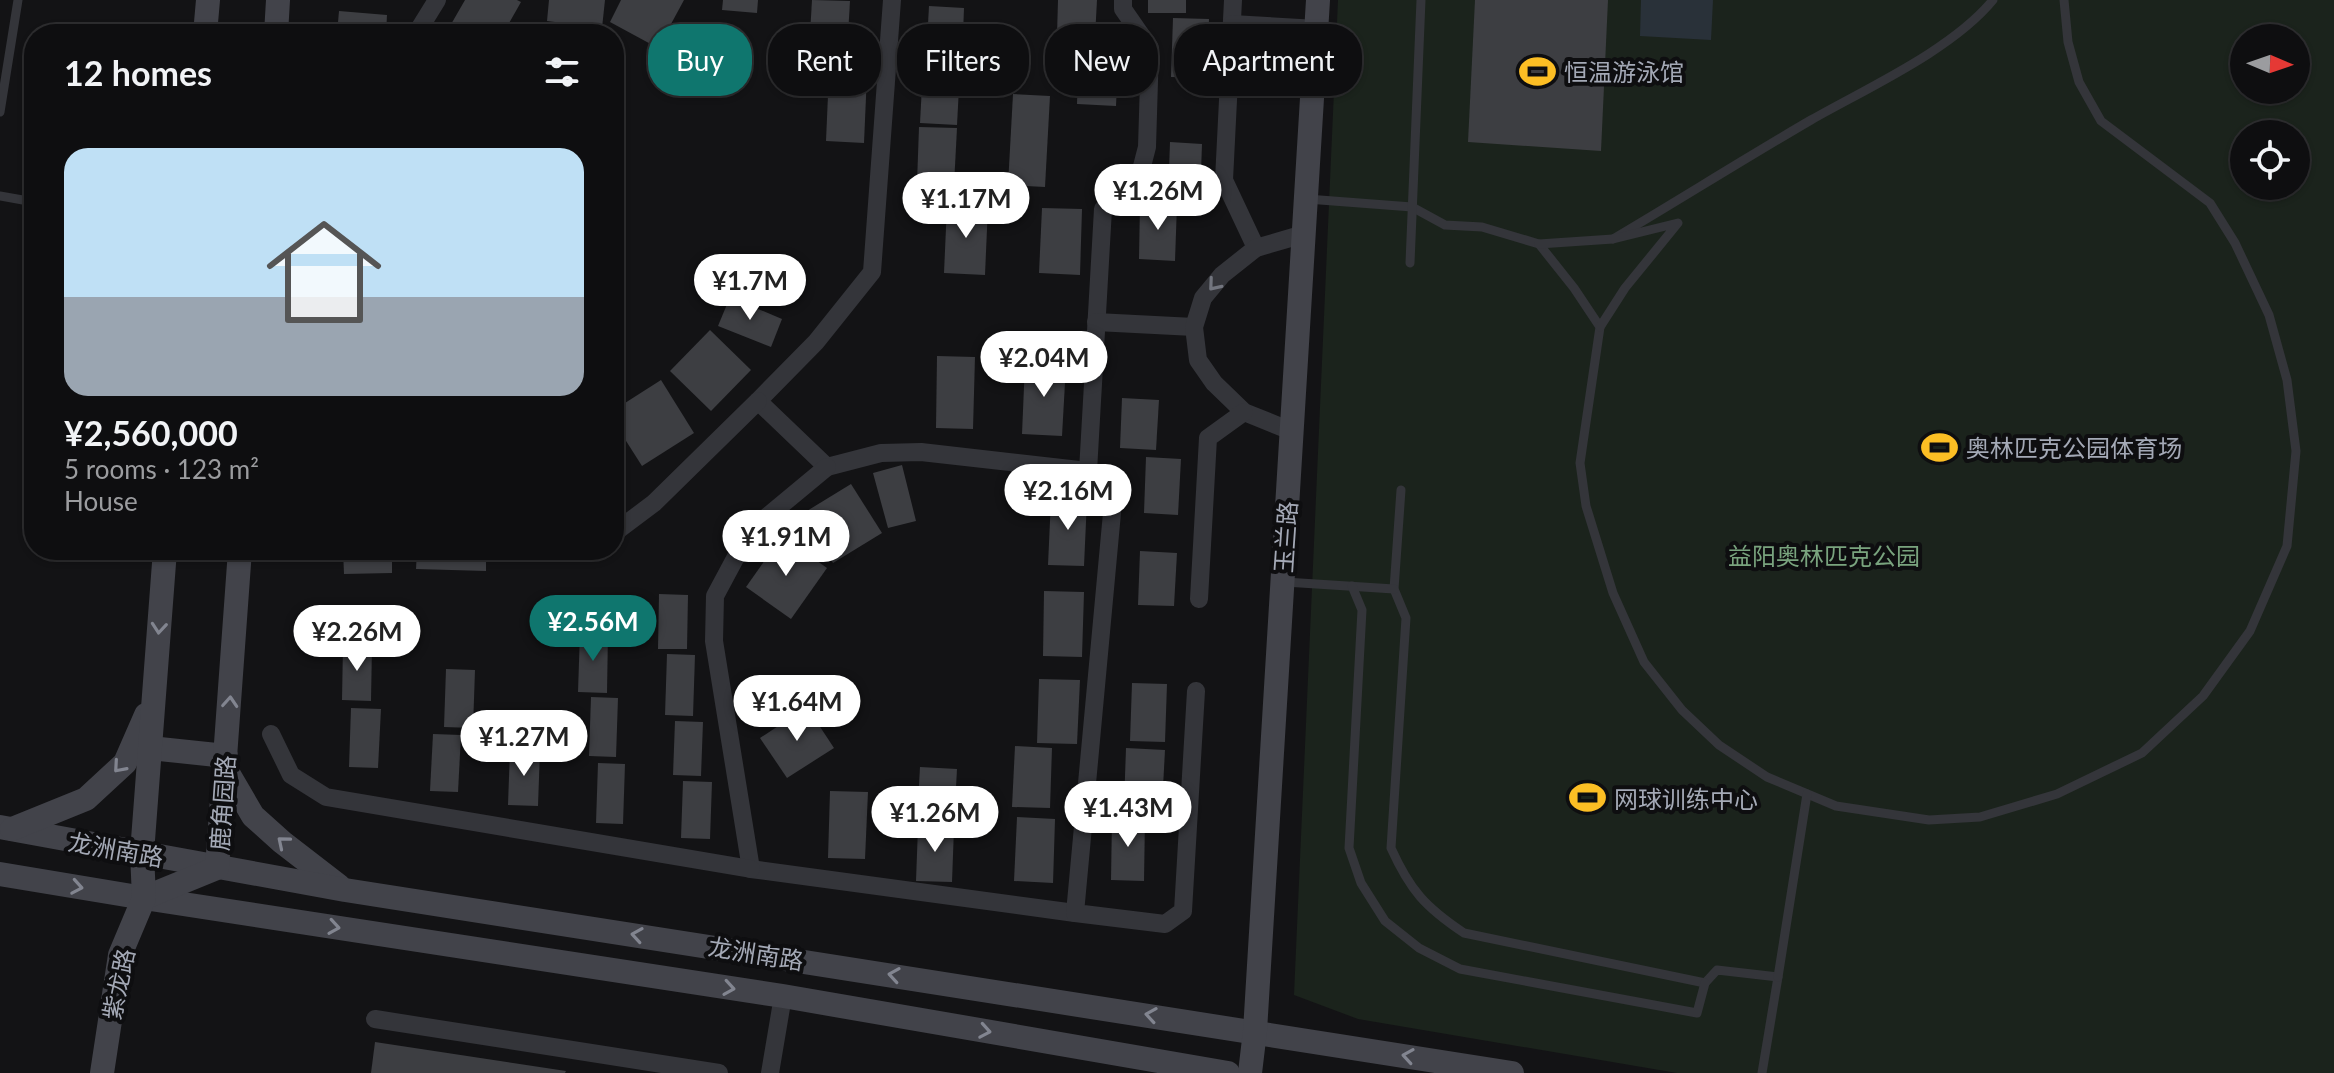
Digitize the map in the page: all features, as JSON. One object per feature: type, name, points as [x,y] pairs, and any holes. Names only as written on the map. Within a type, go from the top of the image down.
[{"type":"main road","points":[[206,24],[208,0]]},
{"type":"main road","points":[[277,24],[278,0]]},
{"type":"main road","name":"玉兰路","points":[[1317,24],[1318,0]]},
{"type":"main road","name":"玉兰路","points":[[1250,1073],[1313,96]]},
{"type":"main road","points":[[144,898],[142,853],[164,560]]},
{"type":"main road","name":"鹿角园路","points":[[144,898],[217,868],[239,560]]},
{"type":"main road","points":[[6,828],[86,799],[125,763],[153,698]]},
{"type":"main road","points":[[150,748],[226,762],[253,816],[345,890]]},
{"type":"main road","name":"龙洲南路","points":[[6,828],[345,890],[1512,1073]]},
{"type":"main road","name":"龙洲南路","points":[[0,874],[783,996],[1228,1073]]},
{"type":"main road","name":"紫龙路","points":[[102,1073],[120,955],[144,898]]},
{"type":"street","points":[[422,24],[437,0]]},
{"type":"street","points":[[624,526],[654,503],[816,342],[872,272],[892,0]]},
{"type":"street","points":[[1075,913],[1112,513],[1088,471],[1103,209],[1140,174],[1147,147],[1150,48],[1123,9],[1123,0]]},
{"type":"street","points":[[1232,24],[1233,0]]},
{"type":"street","points":[[1228,96],[1224,180],[1256,248]]},
{"type":"street","points":[[1291,431],[1244,412],[1214,383],[1198,360],[1194,327],[1203,298],[1222,275],[1256,248],[1304,234]]},
{"type":"street","points":[[1096,322],[1194,327]]},
{"type":"street","points":[[758,401],[827,467]]},
{"type":"street","points":[[1199,599],[1208,438],[1244,412]]},
{"type":"street","points":[[751,869],[714,641],[715,596],[738,553],[768,516],[827,467],[881,453],[921,452],[1088,471]]},
{"type":"street","points":[[271,734],[291,775],[326,797],[751,869],[1165,924],[1183,911],[1196,691]]},
{"type":"street","points":[[770,1073],[783,996]]},
{"type":"street","points":[[375,1019],[719,1073]]},
{"type":"lane","points":[[0,112],[18,0]]},
{"type":"lane","points":[[1410,263],[1421,0]]},
{"type":"lane","points":[[1613,239],[1747,157],[1930,52],[1980,15],[1993,0]]},
{"type":"lane","points":[[1306,199],[1412,207],[1445,225],[1482,227],[1539,244],[1613,239],[1678,223],[1625,288],[1600,327],[1580,463],[1586,506],[1619,607],[1644,662],[1682,710],[1719,745],[1767,777],[1836,806],[1929,820],[1980,817],[2057,794],[2142,753],[2203,696],[2250,631],[2287,546],[2296,451],[2287,380],[2269,315],[2235,243],[2210,203],[2101,121],[2079,82],[2068,42],[2064,0]]},
{"type":"lane","points":[[0,196],[24,200]]},
{"type":"lane","points":[[1539,244],[1600,327]]},
{"type":"lane","points":[[1401,490],[1394,589],[1406,618],[1391,848],[1406,881],[1435,914],[1464,933],[1705,983]]},
{"type":"lane","points":[[1282,582],[1394,589]]},
{"type":"lane","points":[[1352,586],[1362,610],[1349,848],[1361,883],[1385,921],[1419,948],[1460,969],[1697,1013],[1705,983],[1717,970],[1778,977]]},
{"type":"lane","points":[[1762,1073],[1807,794]]},
{"type":"green space","name":"益阳奥林匹克公园","points":[[1338,0],[2334,0],[2334,1073],[1677,1073],[1358,1019],[1294,995],[1334,96],[1362,96],[1362,24],[1337,24]]},
{"type":"shaded area","points":[[1641,0],[1713,0],[1711,40],[1640,36]]},
{"type":"building","points":[[465,0],[521,2],[509,24],[451,24]]},
{"type":"building","points":[[549,0],[605,0],[602,24],[547,21]]},
{"type":"building","points":[[621,0],[684,0],[671,24],[648,24],[648,43],[624,30],[624,24],[610,22]]},
{"type":"building","points":[[723,0],[758,0],[757,13],[722,10]]},
{"type":"building","points":[[812,0],[850,1],[849,24],[811,24]]},
{"type":"building","points":[[1058,0],[1097,0],[1096,24],[1057,24]]},
{"type":"building","points":[[1148,0],[1186,0],[1186,13],[1148,13]]},
{"type":"building","name":"恒温游泳馆","points":[[1475,0],[1608,0],[1601,151],[1468,142]]},
{"type":"building","points":[[929,6],[964,8],[963,24],[928,24]]},
{"type":"building","points":[[339,11],[387,15],[387,24],[338,24]]},
{"type":"building","points":[[1173,18],[1209,19],[1209,24],[1174,24],[1174,77],[1171,77]]},
{"type":"building","points":[[828,96],[866,96],[864,143],[826,141]]},
{"type":"building","points":[[921,96],[959,96],[957,125],[920,123]]},
{"type":"building","points":[[1013,96],[1050,96],[1045,187],[1008,185]]},
{"type":"building","points":[[1077,96],[1116,96],[1116,106],[1077,104]]},
{"type":"building","points":[[919,127],[957,128],[954,185],[917,183]]},
{"type":"building","points":[[1170,142],[1202,144],[1200,200],[1168,199]]},
{"type":"building","points":[[1140,203],[1177,204],[1175,261],[1139,259]]},
{"type":"building","points":[[947,205],[988,206],[985,275],[944,273]]},
{"type":"building","points":[[1042,208],[1082,209],[1080,275],[1039,273]]},
{"type":"building","points":[[730,297],[782,319],[771,347],[718,326]]},
{"type":"building","points":[[710,330],[751,370],[711,411],[670,371]]},
{"type":"building","points":[[937,356],[975,357],[973,429],[936,428]]},
{"type":"building","points":[[1025,363],[1066,365],[1062,436],[1022,434]]},
{"type":"building","points":[[661,380],[694,433],[642,466],[624,438],[624,404]]},
{"type":"building","points":[[1122,398],[1159,400],[1156,450],[1120,448]]},
{"type":"building","points":[[1146,457],[1181,459],[1178,515],[1144,513]]},
{"type":"building","points":[[902,465],[916,521],[888,528],[873,473]]},
{"type":"building","points":[[851,484],[882,533],[833,563],[802,514]]},
{"type":"building","points":[[1051,499],[1087,500],[1084,566],[1048,565]]},
{"type":"building","points":[[782,536],[827,568],[791,619],[746,587]]},
{"type":"building","points":[[1140,551],[1177,553],[1174,606],[1138,605]]},
{"type":"building","points":[[343,560],[392,560],[392,573],[344,574]]},
{"type":"building","points":[[416,560],[486,560],[486,571],[416,569]]},
{"type":"building","points":[[1044,591],[1084,592],[1082,657],[1043,656]]},
{"type":"building","points":[[659,594],[688,595],[687,649],[658,649]]},
{"type":"building","points":[[580,632],[608,633],[607,693],[578,692]]},
{"type":"building","points":[[343,645],[372,646],[371,701],[342,700]]},
{"type":"building","points":[[667,654],[695,655],[693,716],[665,715]]},
{"type":"building","points":[[446,669],[475,670],[473,728],[444,727]]},
{"type":"building","points":[[1039,679],[1080,680],[1077,744],[1037,743]]},
{"type":"building","points":[[1132,683],[1167,684],[1165,742],[1130,741]]},
{"type":"building","points":[[591,697],[618,698],[616,757],[589,756]]},
{"type":"building","points":[[807,707],[834,748],[787,778],[760,738]]},
{"type":"building","points":[[351,708],[381,709],[378,768],[349,767]]},
{"type":"building","points":[[675,721],[703,722],[701,776],[673,775]]},
{"type":"building","points":[[433,734],[461,735],[458,792],[430,791]]},
{"type":"building","points":[[1015,746],[1052,748],[1050,808],[1012,807]]},
{"type":"building","points":[[1126,748],[1165,750],[1162,806],[1124,805]]},
{"type":"building","points":[[510,749],[540,750],[538,806],[508,805]]},
{"type":"building","points":[[598,763],[625,764],[623,824],[596,823]]},
{"type":"building","points":[[920,767],[957,769],[954,824],[917,821]]},
{"type":"building","points":[[683,781],[712,782],[710,839],[681,838]]},
{"type":"building","points":[[830,791],[868,792],[865,859],[828,858]]},
{"type":"building","points":[[1017,817],[1055,819],[1053,883],[1014,881]]},
{"type":"building","points":[[1112,818],[1145,818],[1144,881],[1111,880]]},
{"type":"building","points":[[918,827],[954,828],[952,882],[916,881]]},
{"type":"building","points":[[375,1042],[566,1071],[371,1073]]},
{"type":"place","name":"恒温游泳馆","points":[[1538,71]]},
{"type":"place","name":"奥林匹克公园体育场","points":[[1940,447]]},
{"type":"place","name":"网球训练中心","points":[[1588,798]]}]
